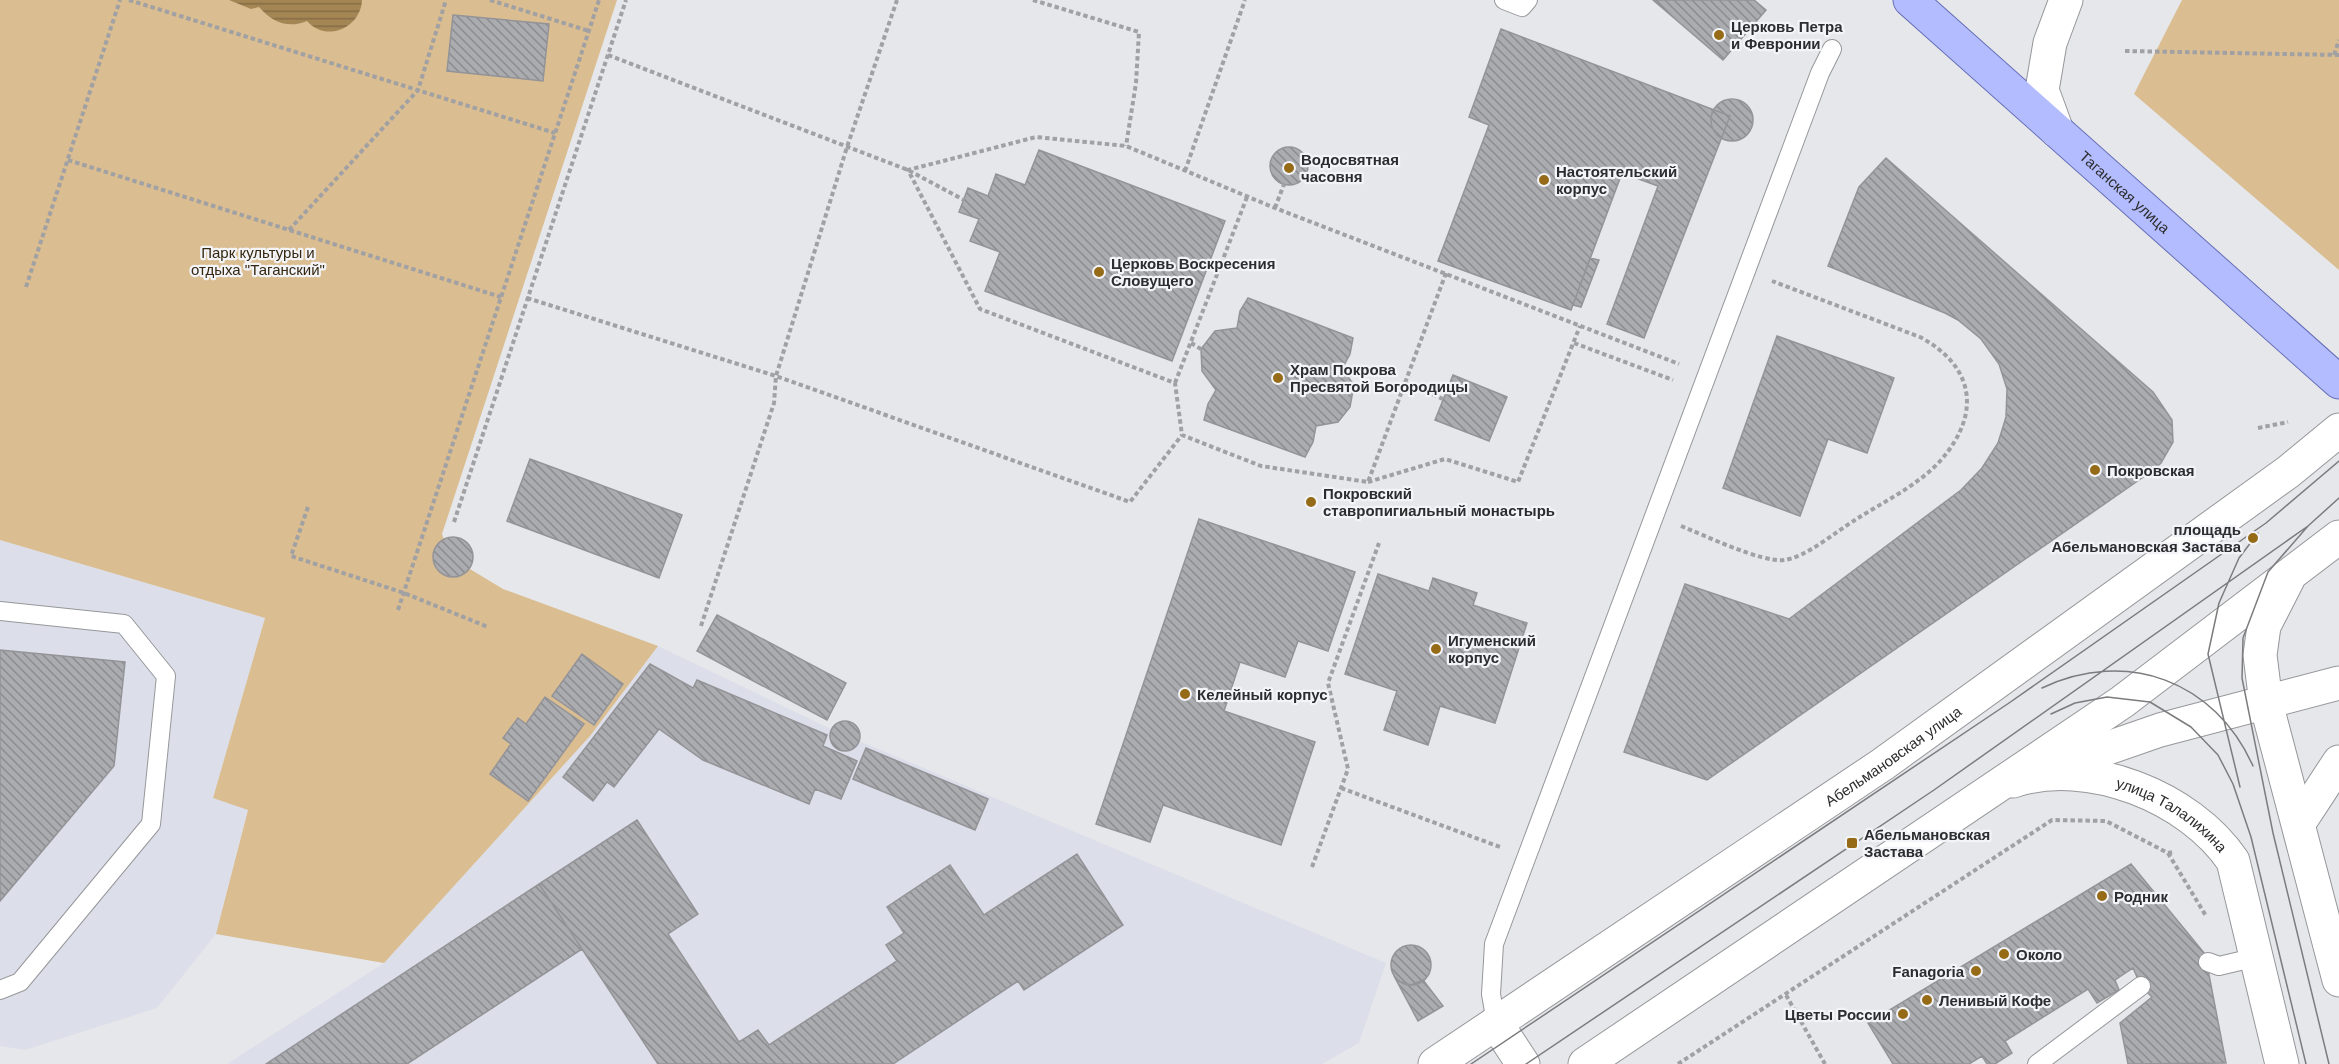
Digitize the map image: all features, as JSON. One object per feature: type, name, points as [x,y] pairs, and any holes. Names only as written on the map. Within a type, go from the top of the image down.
[{"type":"main road","name":"Таганская улица","points":[[1910,0],[2339,382]]},
{"type":"main road","points":[[2057,131],[2042,90],[2050,43],[2066,0]]},
{"type":"main road","name":"Абельмановская улица","points":[[1435,1064],[1882,764],[2288,472],[2339,430]]},
{"type":"main road","points":[[1585,1064],[2122,702],[2339,537]]},
{"type":"main road","points":[[2289,577],[2264,626],[2260,655],[2266,703],[2339,980]]},
{"type":"main road","points":[[2003,784],[2160,730],[2339,683]]},
{"type":"main road","points":[[2299,823],[2323,783],[2339,762]]},
{"type":"main road","name":"улица Талалихина","points":[[2003,784],[2026,776],[2053,774],[2087,776],[2121,784],[2156,797],[2184,814],[2220,843],[2233,861],[2282,1064]]},
{"type":"main road","points":[[1496,1023],[1523,1064]]},
{"type":"lane","points":[[1504,0],[1522,7],[1528,0]]},
{"type":"lane","points":[[1496,1023],[1491,994],[1494,944],[1656,517],[1820,73],[1832,49]]},
{"type":"lane","points":[[0,611],[124,624],[166,676],[151,824],[20,982],[0,990]]},
{"type":"lane","points":[[2208,962],[2219,966],[2257,957]]},
{"type":"lane","points":[[2037,1064],[2141,986]]},
{"type":"path","points":[[26,287],[120,0]]},
{"type":"path","points":[[129,0],[555,133]]},
{"type":"path","points":[[289,230],[418,90],[446,0]]},
{"type":"path","points":[[490,0],[589,31]]},
{"type":"path","points":[[398,610],[599,0]]},
{"type":"path","points":[[454,522],[626,0]]},
{"type":"path","points":[[701,626],[774,403],[776,376],[897,0]]},
{"type":"path","points":[[1033,0],[1139,32],[1136,83],[1126,146]]},
{"type":"path","points":[[1185,171],[1245,0]]},
{"type":"path","points":[[2125,51],[2337,55],[2339,40]]},
{"type":"path","points":[[608,55],[908,170],[964,200]]},
{"type":"path","points":[[908,170],[1036,137],[1126,146],[1275,208],[1580,326],[1705,382]]},
{"type":"path","points":[[68,160],[501,297]]},
{"type":"path","points":[[908,170],[980,309],[1175,383]]},
{"type":"path","points":[[1275,208],[1284,184]]},
{"type":"path","points":[[528,298],[776,376],[1130,502],[1182,435],[1175,383],[1247,196]]},
{"type":"path","points":[[1656,517],[1759,556],[1784,560],[1805,552],[1921,478],[1941,459],[1964,418],[1968,396],[1964,378],[1953,361],[1938,347],[1746,271]]},
{"type":"path","points":[[1368,482],[1446,273]]},
{"type":"path","points":[[1182,435],[1262,466],[1368,482],[1445,459],[1518,482],[1580,326]]},
{"type":"path","points":[[1191,343],[1202,349]]},
{"type":"path","points":[[1574,343],[1705,382]]},
{"type":"path","points":[[1405,382],[1443,399]]},
{"type":"path","points":[[2258,428],[2298,421]]},
{"type":"path","points":[[308,507],[291,556],[404,593],[488,627]]},
{"type":"path","points":[[1311,867],[1348,769],[1328,683],[1379,543]]},
{"type":"path","points":[[1341,788],[1527,857]]},
{"type":"path","points":[[1678,1064],[2052,820],[2106,821],[2168,853],[2220,843]]},
{"type":"path","points":[[1786,995],[1825,1064]]},
{"type":"shaded area","points":[[229,0],[362,0],[356,18],[349,25],[341,29],[323,31],[307,21],[293,24],[281,23],[269,17],[259,7],[251,9]]},
{"type":"shaded area","points":[[0,540],[265,618],[213,798],[248,809],[216,934],[157,1008],[25,1050],[0,1046]]},
{"type":"shaded area","points":[[658,646],[831,729],[1386,963],[1359,1043],[1322,1064],[227,1064],[384,963],[590,736]]},
{"type":"green space","name":"Парк культуры и отдыха \"Таганский\"","points":[[0,0],[617,0],[442,534],[450,557],[503,589],[658,646],[590,736],[384,963],[216,934],[248,810],[213,798],[265,618],[0,540]]},
{"type":"green space","points":[[2182,0],[2339,0],[2339,270],[2134,94]]},
{"type":"building","name":"Церковь Петра и Февронии","points":[[1653,0],[1754,0],[1766,10],[1723,60]]},
{"type":"building","points":[[453,15],[549,24],[543,81],[447,71]]},
{"type":"building","name":"Настоятельский корпус","points":[[1501,29],[1730,116],[1644,338],[1607,324],[1658,186],[1622,173],[1571,310],[1438,261],[1489,125],[1469,117]]},
{"type":"building","points":[[1732,99],[1747,105],[1753,120],[1747,135],[1732,141],[1717,135],[1711,120],[1717,105]]},
{"type":"building","name":"Водосвятная часовня","points":[[1289,147],[1302,153],[1308,166],[1302,179],[1289,185],[1276,179],[1270,166],[1276,153]]},
{"type":"building","name":"Церковь Воскресения Словущего","points":[[1039,150],[1225,221],[1172,361],[985,291],[1000,252],[970,241],[979,219],[959,212],[968,188],[988,196],[996,174],[1025,185]]},
{"type":"building","points":[[1886,158],[2153,392],[2172,420],[2173,442],[2161,463],[2152,471],[1707,780],[1624,752],[1685,584],[1789,619],[1961,490],[1982,468],[1998,443],[2006,417],[2007,389],[1999,364],[1981,339],[1958,320],[1945,313],[1828,266],[1859,187]]},
{"type":"building","points":[[1590,258],[1599,260],[1581,307],[1573,305]]},
{"type":"building","name":"Храм Покрова Пресвятой Богородицы","points":[[1248,298],[1353,338],[1350,354],[1342,369],[1354,385],[1350,407],[1338,422],[1316,426],[1313,442],[1305,457],[1204,420],[1208,404],[1216,390],[1202,371],[1201,349],[1215,331],[1237,328],[1240,311]]},
{"type":"building","points":[[1777,336],[1894,378],[1867,453],[1828,439],[1800,516],[1723,488]]},
{"type":"building","points":[[1453,375],[1507,397],[1489,441],[1435,420]]},
{"type":"building","points":[[530,459],[682,515],[659,578],[507,521]]},
{"type":"building","name":"Келейный корпус","points":[[1199,519],[1355,572],[1328,651],[1298,641],[1285,677],[1240,662],[1224,711],[1315,742],[1281,845],[1163,805],[1150,842],[1096,824]]},
{"type":"building","points":[[453,537],[467,543],[473,557],[467,571],[453,577],[439,571],[433,557],[439,543]]},
{"type":"building","name":"Игуменский корпус","points":[[1378,574],[1429,591],[1433,578],[1477,593],[1473,605],[1527,623],[1495,723],[1440,706],[1428,745],[1384,730],[1397,691],[1345,674]]},
{"type":"building","points":[[717,615],[846,683],[827,720],[697,651]]},
{"type":"building","points":[[0,650],[125,662],[114,766],[0,901]]},
{"type":"building","points":[[582,654],[623,684],[594,725],[552,696]]},
{"type":"building","points":[[650,664],[693,688],[697,680],[827,735],[823,746],[857,761],[841,799],[815,789],[809,804],[703,760],[659,729],[614,787],[607,782],[593,801],[563,777]]},
{"type":"building","points":[[545,697],[584,724],[528,801],[490,774],[511,744],[503,738],[518,718],[526,724]]},
{"type":"building","points":[[845,721],[856,725],[860,736],[856,747],[845,751],[834,747],[830,736],[834,725]]},
{"type":"building","points":[[866,748],[988,799],[975,830],[853,779]]},
{"type":"building","points":[[637,820],[698,914],[668,934],[739,1042],[758,1030],[769,1045],[897,961],[886,945],[904,933],[887,907],[950,865],[984,915],[1077,854],[1123,925],[1024,990],[1018,981],[893,1064],[658,1064],[539,884]]},
{"type":"building","points":[[2131,864],[2205,954],[2226,1063],[2128,1064],[2120,1023],[2152,997],[2141,986],[2133,968],[2115,980],[2119,990],[2097,1003],[2088,989],[2005,1041],[2012,1053],[1995,1064],[1987,1064],[1982,1056],[1969,1064],[1893,1064],[1868,1023]]},
{"type":"building","points":[[539,884],[582,949],[407,1064],[266,1064]]},
{"type":"building","points":[[1411,945],[1425,951],[1431,965],[1425,979],[1411,985],[1397,979],[1391,965],[1397,951]]},
{"type":"building","points":[[1394,976],[1398,981],[1411,985],[1423,980],[1443,1006],[1418,1021]]},
{"type":"tram line","points":[[1471,1064],[2009,703],[2266,523],[2339,461]]},
{"type":"tram line","points":[[2329,1064],[2273,833],[2242,678],[2243,638],[2268,572],[2308,526],[2339,498]]},
{"type":"tram line","points":[[1526,1064],[1934,790],[2308,526]]},
{"type":"tram line","points":[[2240,787],[2208,654],[2219,603],[2239,558],[2258,533]]},
{"type":"tram line","points":[[2042,688],[2074,676],[2105,671],[2136,673],[2165,680],[2192,693],[2216,712],[2237,737],[2253,766]]},
{"type":"tram line","points":[[2051,714],[2075,703],[2107,697],[2150,702],[2191,727],[2218,755],[2233,784],[2251,837],[2306,1064]]},
{"type":"place","name":"Церковь Петра и Февронии","points":[[1719,35]]},
{"type":"place","name":"Водосвятная часовня","points":[[1289,168]]},
{"type":"place","name":"Настоятельский корпус","points":[[1544,180]]},
{"type":"place","name":"Церковь Воскресения Словущего","points":[[1099,272]]},
{"type":"place","name":"Храм Покрова Пресвятой Богородицы","points":[[1278,378]]},
{"type":"place","name":"Покровская","points":[[2095,470]]},
{"type":"place","name":"Покровский ставропигиальный монастырь","points":[[1311,502]]},
{"type":"place","name":"площадь Абельмановская Застава","points":[[2253,538]]},
{"type":"place","name":"Игуменский корпус","points":[[1436,649]]},
{"type":"place","name":"Келейный корпус","points":[[1185,694]]},
{"type":"place","name":"Абельмановская Застава","points":[[1852,843]]},
{"type":"place","name":"Родник","points":[[2102,896]]},
{"type":"place","name":"Около","points":[[2004,954]]},
{"type":"place","name":"Fanagoria","points":[[1976,971]]},
{"type":"place","name":"Ленивый Кофе","points":[[1927,1000]]},
{"type":"place","name":"Цветы России","points":[[1903,1014]]}]
